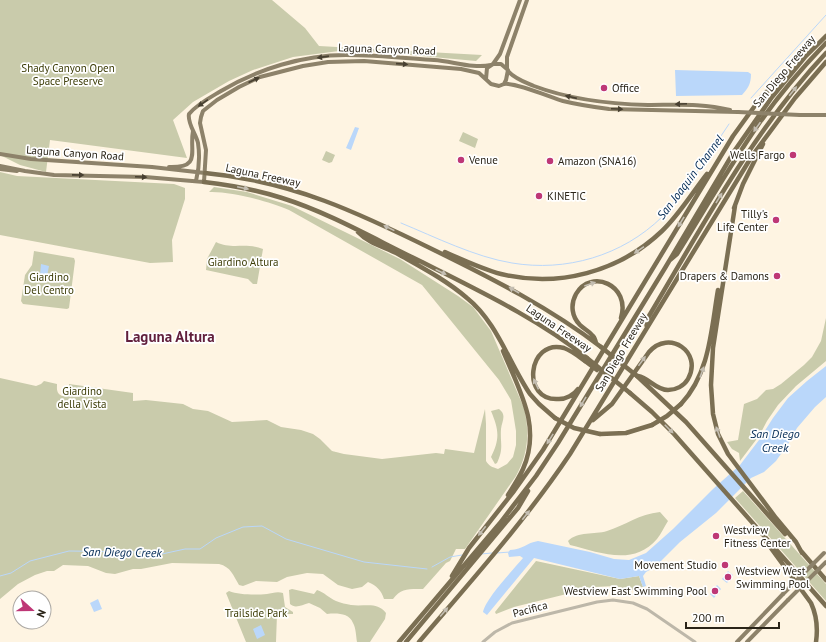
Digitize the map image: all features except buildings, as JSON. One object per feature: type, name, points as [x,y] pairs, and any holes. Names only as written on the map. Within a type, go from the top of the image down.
[{"type":"highway","name":"San Diego Freeway","points":[[398,642],[514,506],[536,476],[558,443],[743,137],[772,97],[805,57],[826,36]]},
{"type":"highway","name":"San Diego Freeway","points":[[668,261],[677,254],[734,160],[759,124],[786,88],[826,43]]},
{"type":"highway","points":[[647,328],[646,321],[745,156],[792,92],[826,53]]},
{"type":"highway","points":[[447,584],[469,548],[543,450],[723,153],[745,120],[762,96],[805,57]]},
{"type":"highway","name":"San Diego Freeway","points":[[419,642],[490,559],[548,486],[588,424],[732,187],[772,127],[826,62]]},
{"type":"highway","points":[[356,230],[363,237],[396,253],[460,292],[481,311],[494,329],[530,394],[555,418],[574,428],[600,434],[626,433],[652,424],[667,416],[681,404],[699,379],[706,359],[735,206],[743,184],[772,127]]},
{"type":"highway","points":[[424,245],[442,250],[486,270],[520,278],[558,278],[593,272],[614,264],[629,256],[661,232],[678,213],[723,153]]},
{"type":"highway","name":"Laguna Freeway","points":[[205,173],[275,184],[310,195],[364,216],[508,287],[559,317],[596,343],[639,377],[686,422],[826,580]]},
{"type":"highway","name":"Laguna Freeway","points":[[204,182],[254,190],[282,198],[324,214],[500,301],[555,334],[586,360]]},
{"type":"highway","points":[[735,206],[713,348],[711,395],[712,414],[718,434],[728,454],[796,542],[802,553]]},
{"type":"highway","points":[[596,343],[594,336],[581,326],[573,314],[573,300],[576,293],[586,284],[597,282],[608,284],[621,296],[623,311],[620,324]]},
{"type":"highway","points":[[494,329],[525,404],[529,420],[530,436],[529,450],[523,469],[496,514]]},
{"type":"highway","points":[[588,424],[612,404],[648,352],[654,346],[663,342],[674,343],[681,346],[690,356],[692,367],[691,374],[684,384],[678,388],[668,390],[660,389],[645,377],[639,377]]},
{"type":"highway","points":[[599,358],[593,365],[576,392],[568,397],[560,399],[548,397],[540,392],[534,383],[532,376],[534,365],[540,354],[548,349],[556,348],[564,348],[586,360],[603,374],[608,374],[652,412],[674,434],[826,606]]},
{"type":"highway","points":[[406,642],[518,508],[536,476]]},
{"type":"highway","points":[[761,533],[768,546],[811,604],[817,624],[816,642]]},
{"type":"main road","points":[[520,0],[500,54],[486,71],[486,79],[495,86],[514,84],[563,101],[590,107],[609,109],[826,115]]},
{"type":"main road","points":[[504,84],[508,76],[506,57],[527,0]]},
{"type":"main road","name":"Laguna Canyon Road","points":[[196,181],[199,152],[197,140],[189,119],[189,114],[191,111],[236,82],[258,72],[302,60],[346,55],[443,60],[481,66],[492,64]]},
{"type":"main road","points":[[362,56],[364,61]]},
{"type":"main road","name":"Laguna Canyon Road","points":[[0,166],[54,175],[145,177],[204,182],[206,150],[200,117],[203,111],[217,100],[260,77],[281,71],[328,62],[364,61],[460,69],[477,72],[486,79]]},
{"type":"main road","points":[[492,64],[501,64],[515,78],[541,88],[592,101],[642,104],[694,104],[719,107],[738,112]]},
{"type":"main road","points":[[152,167],[176,167],[188,164],[193,154],[193,130]]},
{"type":"main road","name":"Laguna Canyon Road","points":[[0,154],[32,159],[152,167],[205,173]]},
{"type":"main road","points":[[0,169],[25,171]]},
{"type":"main road","points":[[737,642],[825,552]]},
{"type":"main road","points":[[747,642],[826,562]]},
{"type":"street","name":"Pacifica","points":[[483,642],[495,632],[512,623],[597,602],[613,600],[633,603],[646,609],[695,642]]},
{"type":"green space","name":"Shady Canyon Open Space Preserve","points":[[0,0],[272,0],[305,28],[319,46],[482,55],[476,61],[367,51],[339,51],[293,57],[253,70],[229,81],[193,102],[173,120],[187,158],[50,140],[46,172],[20,165],[0,155]]},
{"type":"green space","points":[[463,132],[478,139],[475,148],[459,141]]},
{"type":"green space","points":[[326,151],[335,155],[332,162],[329,163],[322,160]]},
{"type":"green space","points":[[0,172],[17,176],[174,184],[185,188],[185,199],[172,240],[173,262],[150,263],[0,235]]},
{"type":"green space","name":"Giardino della Vista","points":[[214,187],[247,192],[292,206],[400,259],[473,307],[491,331],[524,408],[527,426],[527,443],[523,460],[516,476],[465,549],[456,549],[450,561],[446,563],[423,589],[409,589],[402,591],[393,599],[384,599],[382,593],[374,585],[368,582],[362,587],[352,589],[338,585],[323,574],[307,573],[287,577],[277,582],[256,581],[243,586],[239,585],[229,569],[223,565],[172,563],[141,569],[133,569],[115,574],[106,573],[88,566],[63,565],[54,571],[47,571],[35,575],[18,584],[0,599],[0,378],[36,386],[44,381],[57,384],[58,392],[62,396],[69,392],[69,384],[133,393],[133,401],[146,400],[183,404],[193,409],[208,411],[232,422],[267,420],[281,427],[301,430],[313,434],[332,451],[382,459],[436,453],[444,454],[445,449],[474,453],[485,409],[486,461],[491,466],[498,469],[507,464],[513,457],[516,445],[516,431],[511,400],[499,380],[422,285],[289,210],[249,197],[227,193],[209,192]]},
{"type":"green space","name":"Giardino Altura","points":[[216,242],[263,249],[257,284],[253,284],[248,279],[206,270],[207,259]]},
{"type":"green space","name":"Giardino Del Centro","points":[[34,251],[74,258],[75,261],[69,308],[23,304],[21,301],[25,275],[32,265]]},
{"type":"green space","points":[[826,318],[826,361],[796,386],[778,405],[759,436],[740,461],[739,453],[732,449],[727,442],[738,440],[744,404],[757,399],[766,390],[773,389],[781,384],[812,357],[821,341]]},
{"type":"green space","points":[[499,409],[503,414],[501,446],[497,463],[495,464],[491,457],[496,445],[497,429],[491,411]]},
{"type":"green space","points":[[743,491],[826,584],[826,601],[735,498]]},
{"type":"green space","points":[[660,512],[668,521],[657,539],[648,548],[637,553],[627,555],[604,554],[570,545],[568,541],[581,534],[607,531],[639,517]]},
{"type":"green space","points":[[536,561],[620,579],[639,576],[643,587],[633,590],[614,586],[595,587],[514,607],[496,614],[495,612]]},
{"type":"green space","points":[[292,589],[314,594],[317,590],[341,603],[379,607],[386,613],[385,619],[370,642],[357,642],[355,627],[349,617],[339,614],[327,614],[320,608],[309,603],[294,606],[290,604],[289,590]]},
{"type":"green space","name":"Trailside Park","points":[[229,591],[258,595],[277,592],[283,593],[285,607],[293,612],[293,614],[277,614],[276,642],[246,642],[226,593]]},
{"type":"water","points":[[675,70],[748,72],[751,74],[751,77],[749,86],[742,95],[676,96]]},
{"type":"water","points":[[355,127],[359,128],[351,150],[346,148]]},
{"type":"water","points":[[41,264],[49,266],[47,276],[40,275]]},
{"type":"water","name":"San Diego Creek","points":[[826,366],[826,397],[815,407],[797,428],[776,461],[764,472],[751,478],[716,513],[680,542],[655,567],[646,572],[643,576],[646,586],[643,587],[639,576],[620,579],[534,558],[487,615],[483,612],[494,592],[523,558],[520,556],[509,557],[508,553],[510,550],[538,541],[590,552],[614,559],[629,560],[646,553],[740,465],[788,398]]},
{"type":"water","name":"Westview West Swimming Pool","points":[[728,571],[733,575],[727,583],[722,579]]},
{"type":"water","name":"Westview East Swimming Pool","points":[[717,585],[721,589],[714,598],[710,594]]},
{"type":"water","points":[[98,599],[102,609],[94,612],[90,603]]},
{"type":"water","points":[[261,625],[265,635],[257,639],[253,629]]},
{"type":"waterway","name":"San Joaquin Channel","points":[[751,98],[826,15]]},
{"type":"waterway","name":"San Joaquin Channel","points":[[401,223],[470,251],[512,263],[553,265],[573,263],[592,258],[629,242],[646,231],[662,217],[704,162],[729,124]]},
{"type":"waterway","name":"San Diego Creek","points":[[0,576],[11,573],[30,561],[69,551],[162,554],[185,549],[200,549],[216,538],[243,527],[262,526],[286,539],[364,562],[427,569]]},
{"type":"waterway","name":"San Diego Creek","points":[[497,553],[510,552]]},
{"type":"waterway","name":"San Diego Creek","points":[[481,554],[492,553]]},
{"type":"waterway","name":"San Diego Creek","points":[[432,567],[450,557],[462,555]]},
{"type":"place","name":"Office","points":[[604,88]]},
{"type":"place","name":"Wells Fargo","points":[[793,155]]},
{"type":"place","name":"Venue","points":[[461,160]]},
{"type":"place","name":"Amazon (SNA16)","points":[[550,161]]},
{"type":"place","name":"KINETIC","points":[[539,196]]},
{"type":"place","name":"Tilly's Life Center","points":[[776,220]]},
{"type":"place","name":"Drapers & Damons","points":[[777,276]]},
{"type":"place","name":"Westview Fitness Center","points":[[716,536]]},
{"type":"place","name":"Movement Studio","points":[[725,565]]},
{"type":"place","name":"Westview West Swimming Pool","points":[[728,577]]},
{"type":"place","name":"Westview East Swimming Pool","points":[[715,591]]},
{"type":"district","name":"Laguna Altura","points":[[170,336]]}]
